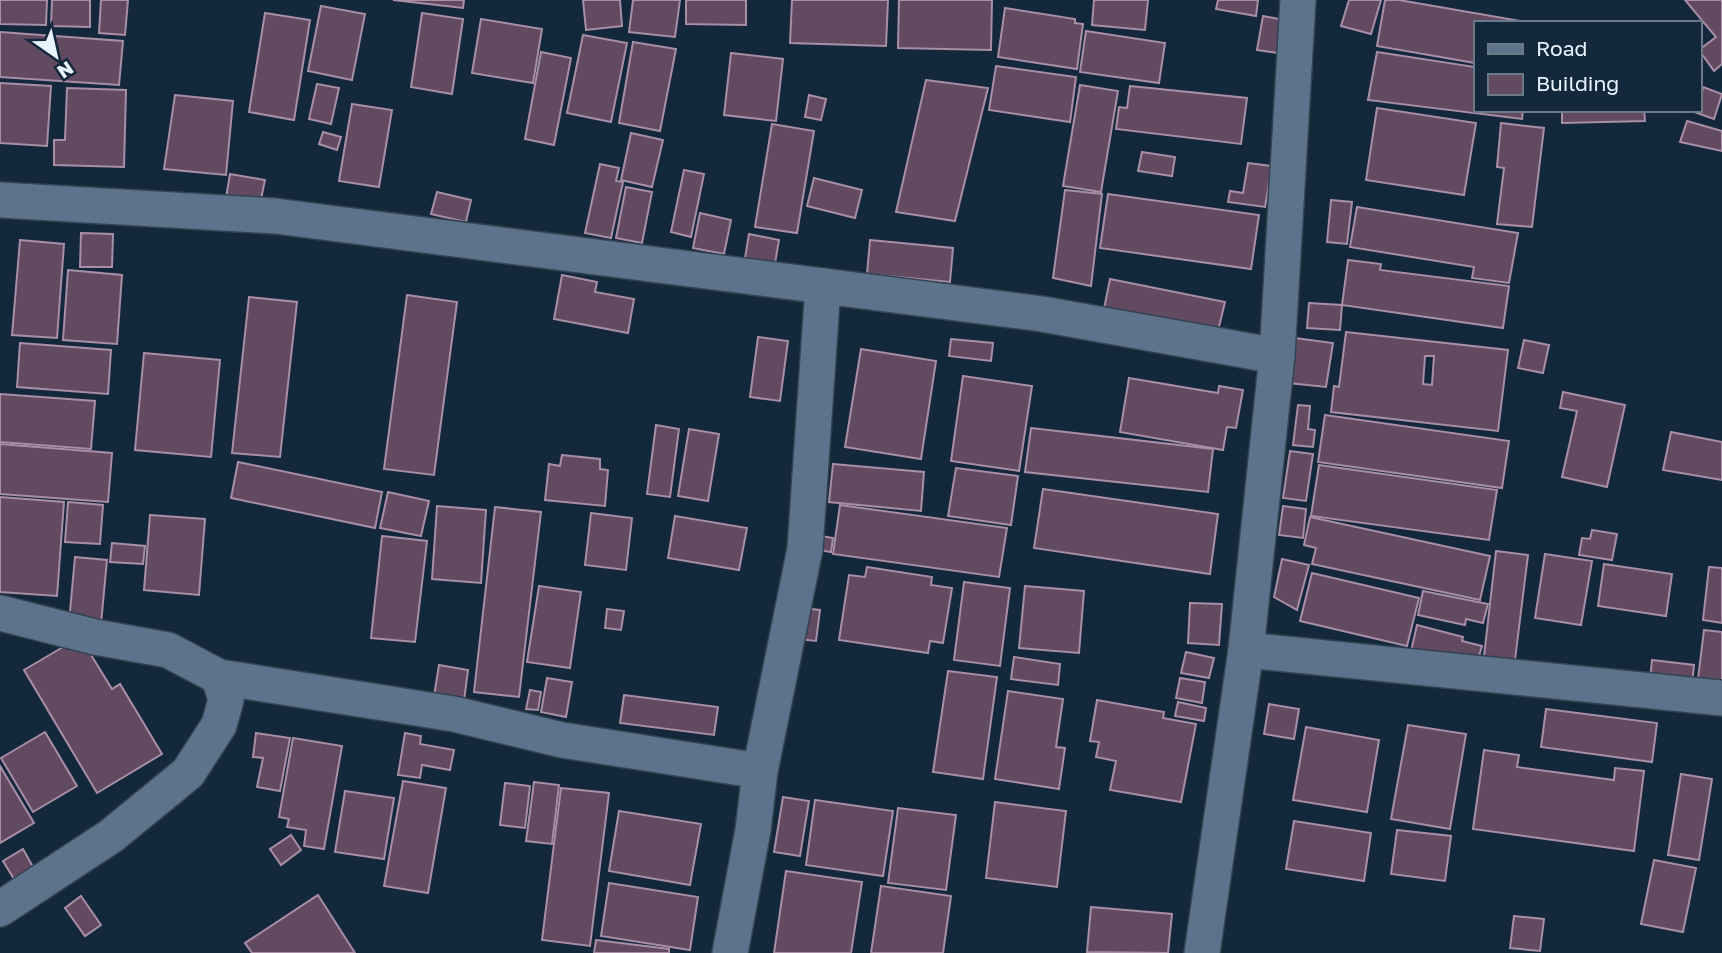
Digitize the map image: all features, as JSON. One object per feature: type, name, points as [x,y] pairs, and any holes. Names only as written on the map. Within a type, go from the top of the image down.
[{"type":"street","points":[[1202,953],[1246,650],[1277,356],[1298,0]]},
{"type":"street","points":[[0,200],[275,216],[551,254],[1042,314],[1277,356]]},
{"type":"street","points":[[730,953],[753,830],[760,771],[804,549],[823,286]]},
{"type":"street","points":[[0,613],[95,637],[168,650],[219,677],[454,715],[562,740],[760,771]]},
{"type":"street","points":[[1246,650],[1722,698]]},
{"type":"street","points":[[0,909],[111,836],[188,773],[219,725],[226,699],[219,677]]},
{"type":"building","points":[[0,0],[47,0],[46,25],[0,24]]},
{"type":"building","points":[[52,0],[90,0],[90,27],[51,26]]},
{"type":"building","points":[[101,0],[128,0],[125,35],[99,33]]},
{"type":"building","points":[[393,0],[464,0],[463,8]]},
{"type":"building","points":[[583,0],[620,0],[622,26],[586,30]]},
{"type":"building","points":[[633,0],[680,0],[675,37],[629,32]]},
{"type":"building","points":[[686,0],[746,0],[746,25],[686,24]]},
{"type":"building","points":[[792,0],[888,0],[886,46],[790,43]]},
{"type":"building","points":[[899,0],[992,0],[991,50],[898,48]]},
{"type":"building","points":[[1094,0],[1148,0],[1145,30],[1092,25]]},
{"type":"building","points":[[1218,0],[1258,0],[1256,16],[1216,9]]},
{"type":"building","points":[[1349,0],[1381,0],[1371,34],[1341,26]]},
{"type":"building","points":[[1385,0],[1399,0],[1520,21],[1474,21],[1474,63],[1377,46]]},
{"type":"building","points":[[1685,0],[1722,0],[1722,64],[1714,71],[1701,53],[1701,48],[1716,37]]},
{"type":"building","points":[[321,6],[365,14],[352,80],[308,71]]},
{"type":"building","points":[[1005,8],[1075,19],[1075,23],[1083,24],[1077,69],[998,57]]},
{"type":"building","points":[[265,13],[310,20],[294,120],[249,112]]},
{"type":"building","points":[[422,13],[463,19],[452,94],[411,87]]},
{"type":"building","points":[[1263,16],[1284,20],[1278,53],[1257,50]]},
{"type":"building","points":[[481,19],[542,29],[533,83],[472,73]]},
{"type":"building","points":[[1086,31],[1165,43],[1159,83],[1080,72]]},
{"type":"building","points":[[0,32],[123,41],[119,85],[0,77]]},
{"type":"building","points":[[583,35],[627,43],[611,122],[567,113]]},
{"type":"building","points":[[633,42],[676,49],[660,131],[619,123]]},
{"type":"building","points":[[541,52],[571,58],[554,145],[525,139]]},
{"type":"building","points":[[1377,52],[1474,67],[1474,112],[1523,112],[1522,119],[1368,100]]},
{"type":"building","points":[[731,53],[783,59],[776,121],[724,115]]},
{"type":"building","points":[[996,66],[1076,77],[1070,122],[989,110]]},
{"type":"building","points":[[926,80],[988,88],[955,221],[896,212]]},
{"type":"building","points":[[0,83],[51,86],[47,146],[0,143]]},
{"type":"building","points":[[317,84],[339,88],[331,124],[309,119]]},
{"type":"building","points":[[1080,85],[1118,91],[1101,192],[1063,186]]},
{"type":"building","points":[[1130,86],[1247,98],[1241,144],[1116,129],[1119,107],[1127,108]]},
{"type":"building","points":[[1703,87],[1722,94],[1714,119],[1694,112],[1701,112]]},
{"type":"building","points":[[67,88],[126,90],[124,167],[54,165],[54,140],[65,140]]},
{"type":"building","points":[[175,95],[233,101],[226,175],[164,169]]},
{"type":"building","points":[[809,95],[826,99],[821,120],[805,117]]},
{"type":"building","points":[[352,104],[392,110],[379,187],[339,181]]},
{"type":"building","points":[[1377,108],[1476,123],[1464,195],[1366,180]]},
{"type":"building","points":[[1562,112],[1644,112],[1645,121],[1562,123]]},
{"type":"building","points":[[1687,121],[1722,131],[1722,151],[1680,142]]},
{"type":"building","points":[[1501,123],[1544,128],[1532,227],[1497,224],[1504,168],[1497,167]]},
{"type":"building","points":[[772,124],[814,131],[797,233],[755,227]]},
{"type":"building","points":[[323,132],[341,137],[337,150],[319,144]]},
{"type":"building","points":[[631,133],[663,140],[652,187],[621,180]]},
{"type":"building","points":[[1142,152],[1175,157],[1172,176],[1138,171]]},
{"type":"building","points":[[1248,163],[1272,166],[1265,207],[1228,202],[1230,191],[1243,193]]},
{"type":"building","points":[[600,164],[619,168],[616,181],[623,182],[611,238],[585,233]]},
{"type":"building","points":[[684,170],[704,174],[691,237],[671,232]]},
{"type":"building","points":[[230,174],[265,180],[260,204],[226,198]]},
{"type":"building","points":[[814,178],[862,190],[855,218],[807,206]]},
{"type":"building","points":[[626,187],[652,192],[642,243],[616,238]]},
{"type":"building","points":[[1065,190],[1102,194],[1091,286],[1053,278]]},
{"type":"building","points":[[437,192],[471,200],[466,222],[431,214]]},
{"type":"building","points":[[1108,194],[1259,215],[1251,269],[1100,248]]},
{"type":"building","points":[[1331,200],[1352,202],[1347,244],[1327,242]]},
{"type":"building","points":[[1357,207],[1518,233],[1509,283],[1472,278],[1474,267],[1350,247]]},
{"type":"building","points":[[700,213],[731,220],[724,254],[693,248]]},
{"type":"building","points":[[81,233],[113,234],[112,267],[80,267]]},
{"type":"building","points":[[749,234],[779,240],[774,269],[744,264]]},
{"type":"building","points":[[20,240],[64,244],[57,338],[12,335]]},
{"type":"building","points":[[870,240],[953,248],[950,282],[867,274]]},
{"type":"building","points":[[1348,260],[1381,264],[1380,270],[1509,286],[1503,328],[1342,305]]},
{"type":"building","points":[[68,270],[122,275],[117,344],[63,340]]},
{"type":"building","points":[[562,275],[597,282],[595,292],[634,299],[628,333],[554,319]]},
{"type":"building","points":[[1110,279],[1225,302],[1218,331],[1104,309]]},
{"type":"building","points":[[407,295],[457,302],[434,475],[384,469]]},
{"type":"building","points":[[249,297],[297,302],[280,457],[232,453]]},
{"type":"building","points":[[1309,303],[1342,305],[1340,330],[1307,328]]},
{"type":"building","points":[[1346,332],[1508,350],[1498,431],[1331,412],[1334,386],[1339,387]],"holes":[[[1425,356],[1434,356],[1432,385],[1423,384]]]},
{"type":"building","points":[[758,337],[788,341],[780,401],[750,397]]},
{"type":"building","points":[[1295,338],[1333,343],[1326,387],[1289,383]]},
{"type":"building","points":[[951,339],[993,343],[991,361],[949,356]]},
{"type":"building","points":[[1524,340],[1549,345],[1543,373],[1518,368]]},
{"type":"building","points":[[20,343],[111,350],[108,394],[17,387]]},
{"type":"building","points":[[861,349],[936,361],[921,459],[845,447]]},
{"type":"building","points":[[144,353],[220,360],[211,457],[135,450]]},
{"type":"building","points":[[963,376],[1032,386],[1019,471],[951,461]]},
{"type":"building","points":[[1129,378],[1218,393],[1219,386],[1243,390],[1236,428],[1227,427],[1223,450],[1120,432]]},
{"type":"building","points":[[1563,392],[1625,405],[1607,487],[1562,477],[1577,411],[1560,408]]},
{"type":"building","points":[[0,394],[95,401],[91,449],[0,442]]},
{"type":"building","points":[[1298,405],[1310,406],[1308,429],[1315,430],[1313,447],[1293,445]]},
{"type":"building","points":[[1325,415],[1509,441],[1502,488],[1318,462]]},
{"type":"building","points":[[656,425],[679,429],[670,497],[647,494]]},
{"type":"building","points":[[1031,428],[1213,449],[1208,492],[1025,472]]},
{"type":"building","points":[[689,429],[719,434],[708,501],[678,496]]},
{"type":"building","points":[[1671,432],[1722,442],[1722,480],[1663,470]]},
{"type":"building","points":[[0,444],[112,453],[108,502],[0,494]]},
{"type":"building","points":[[1290,451],[1313,454],[1306,501],[1283,498]]},
{"type":"building","points":[[562,455],[600,459],[600,469],[608,470],[605,506],[545,500],[549,464],[560,466]]},
{"type":"building","points":[[238,462],[382,492],[375,528],[231,498]]},
{"type":"building","points":[[833,464],[924,472],[921,511],[829,502]]},
{"type":"building","points":[[1319,465],[1497,490],[1489,540],[1311,516]]},
{"type":"building","points":[[956,468],[1018,476],[1011,525],[948,516]]},
{"type":"building","points":[[1043,489],[1218,514],[1210,574],[1034,548]]},
{"type":"building","points":[[388,492],[429,501],[421,536],[380,528]]},
{"type":"building","points":[[0,497],[64,502],[57,596],[0,592]]},
{"type":"building","points":[[68,502],[103,505],[100,544],[65,542]]},
{"type":"building","points":[[840,505],[1007,528],[999,577],[833,554]]},
{"type":"building","points":[[437,506],[486,510],[481,583],[432,579]]},
{"type":"building","points":[[1283,506],[1306,509],[1303,538],[1279,535]]},
{"type":"building","points":[[495,507],[541,512],[519,697],[474,692]]},
{"type":"building","points":[[591,513],[632,518],[626,570],[585,565]]},
{"type":"building","points":[[150,515],[205,519],[199,595],[144,590]]},
{"type":"building","points":[[675,516],[747,528],[739,570],[668,558]]},
{"type":"building","points":[[1310,517],[1490,556],[1480,600],[1312,564],[1316,548],[1304,545]]},
{"type":"building","points":[[1592,530],[1617,534],[1612,560],[1579,555],[1582,538],[1590,539]]},
{"type":"building","points":[[816,535],[833,538],[831,552],[814,549]]},
{"type":"building","points":[[382,536],[427,541],[415,642],[371,638]]},
{"type":"building","points":[[112,543],[145,546],[143,564],[110,562]]},
{"type":"building","points":[[1496,551],[1528,555],[1514,668],[1483,665]]},
{"type":"building","points":[[1545,554],[1592,561],[1581,625],[1535,618]]},
{"type":"building","points":[[75,557],[107,560],[101,624],[69,622]]},
{"type":"building","points":[[1282,559],[1309,565],[1297,610],[1274,597]]},
{"type":"building","points":[[1604,564],[1672,574],[1666,616],[1598,606]]},
{"type":"building","points":[[867,567],[932,577],[931,585],[952,588],[943,643],[930,641],[928,653],[839,640],[849,575],[865,577]]},
{"type":"building","points":[[1709,567],[1722,568],[1722,623],[1703,620]]},
{"type":"building","points":[[1312,573],[1419,598],[1407,646],[1300,621]]},
{"type":"building","points":[[964,582],[1010,588],[1000,666],[954,660]]},
{"type":"building","points":[[539,586],[581,592],[570,668],[527,662]]},
{"type":"building","points":[[1025,586],[1084,591],[1079,653],[1019,648]]},
{"type":"building","points":[[1423,591],[1488,604],[1483,623],[1466,619],[1465,625],[1418,615]]},
{"type":"building","points":[[1190,603],[1222,604],[1219,645],[1188,643]]},
{"type":"building","points":[[802,608],[820,610],[816,641],[798,639]]},
{"type":"building","points":[[607,609],[624,611],[621,630],[605,628]]},
{"type":"building","points":[[1417,625],[1463,637],[1462,641],[1482,646],[1476,666],[1411,651]]},
{"type":"building","points":[[1704,630],[1722,632],[1722,690],[1697,687]]},
{"type":"building","points":[[80,637],[112,689],[120,684],[162,754],[97,793],[24,670]]},
{"type":"building","points":[[1186,652],[1214,658],[1209,678],[1181,673]]},
{"type":"building","points":[[1014,657],[1060,664],[1058,685],[1011,679]]},
{"type":"building","points":[[1652,660],[1694,665],[1692,685],[1650,680]]},
{"type":"building","points":[[439,665],[468,670],[464,701],[434,696]]},
{"type":"building","points":[[948,671],[997,677],[983,779],[933,772]]},
{"type":"building","points":[[547,678],[572,682],[566,717],[541,712]]},
{"type":"building","points":[[1180,678],[1205,682],[1202,703],[1176,698]]},
{"type":"building","points":[[530,690],[541,692],[538,710],[526,709]]},
{"type":"building","points":[[1008,691],[1063,699],[1056,747],[1065,748],[1059,789],[995,779]]},
{"type":"building","points":[[624,695],[718,707],[714,735],[620,723]]},
{"type":"building","points":[[1097,700],[1164,712],[1163,718],[1196,724],[1181,802],[1110,790],[1116,761],[1096,757],[1099,742],[1090,741]]},
{"type":"building","points":[[1178,702],[1206,708],[1204,721],[1175,716]]},
{"type":"building","points":[[1269,704],[1299,709],[1294,739],[1264,734]]},
{"type":"building","points":[[1546,709],[1657,723],[1652,762],[1541,747]]},
{"type":"building","points":[[1408,725],[1466,734],[1450,829],[1391,819]]},
{"type":"building","points":[[1306,727],[1379,740],[1367,812],[1293,800]]},
{"type":"building","points":[[45,732],[77,786],[33,812],[1,758]]},
{"type":"building","points":[[256,733],[290,738],[280,791],[257,787],[263,758],[253,757]]},
{"type":"building","points":[[405,733],[421,736],[420,744],[454,750],[450,770],[422,765],[420,778],[398,775]]},
{"type":"building","points":[[293,738],[342,746],[324,849],[304,846],[306,830],[287,827],[289,819],[279,817]]},
{"type":"building","points":[[1484,750],[1519,755],[1517,767],[1614,780],[1615,768],[1644,771],[1634,851],[1473,829]]},
{"type":"building","points":[[0,766],[34,823],[0,843]]},
{"type":"building","points":[[1681,774],[1712,779],[1699,860],[1668,855]]},
{"type":"building","points":[[403,781],[446,788],[428,893],[384,886]]},
{"type":"building","points":[[534,782],[559,785],[552,844],[526,841]]},
{"type":"building","points":[[505,783],[530,786],[525,828],[500,825]]},
{"type":"building","points":[[561,788],[609,793],[590,946],[542,940]]},
{"type":"building","points":[[345,791],[394,798],[384,859],[335,852]]},
{"type":"building","points":[[783,797],[809,801],[800,856],[774,852]]},
{"type":"building","points":[[815,800],[893,811],[883,876],[806,865]]},
{"type":"building","points":[[995,802],[1066,811],[1057,887],[986,878]]},
{"type":"building","points":[[898,808],[956,815],[946,890],[888,883]]},
{"type":"building","points":[[619,811],[701,824],[690,885],[609,871]]},
{"type":"building","points":[[1294,821],[1371,833],[1364,881],[1286,869]]},
{"type":"building","points":[[1397,830],[1451,836],[1445,881],[1391,874]]},
{"type":"building","points":[[291,835],[301,850],[281,865],[270,849]]},
{"type":"building","points":[[23,849],[33,867],[14,879],[3,861]]},
{"type":"building","points":[[1654,860],[1696,868],[1683,932],[1641,924]]},
{"type":"building","points":[[786,871],[862,882],[851,953],[774,953]]},
{"type":"building","points":[[609,883],[698,897],[690,950],[601,936]]},
{"type":"building","points":[[881,886],[951,896],[943,953],[871,953]]},
{"type":"building","points":[[318,895],[355,953],[252,953],[245,943]]},
{"type":"building","points":[[81,896],[101,925],[85,936],[65,908]]},
{"type":"building","points":[[1091,907],[1172,914],[1168,953],[1087,952]]},
{"type":"building","points":[[1514,916],[1544,919],[1540,951],[1510,948]]},
{"type":"building","points":[[596,940],[669,949],[669,953],[594,953]]}]
